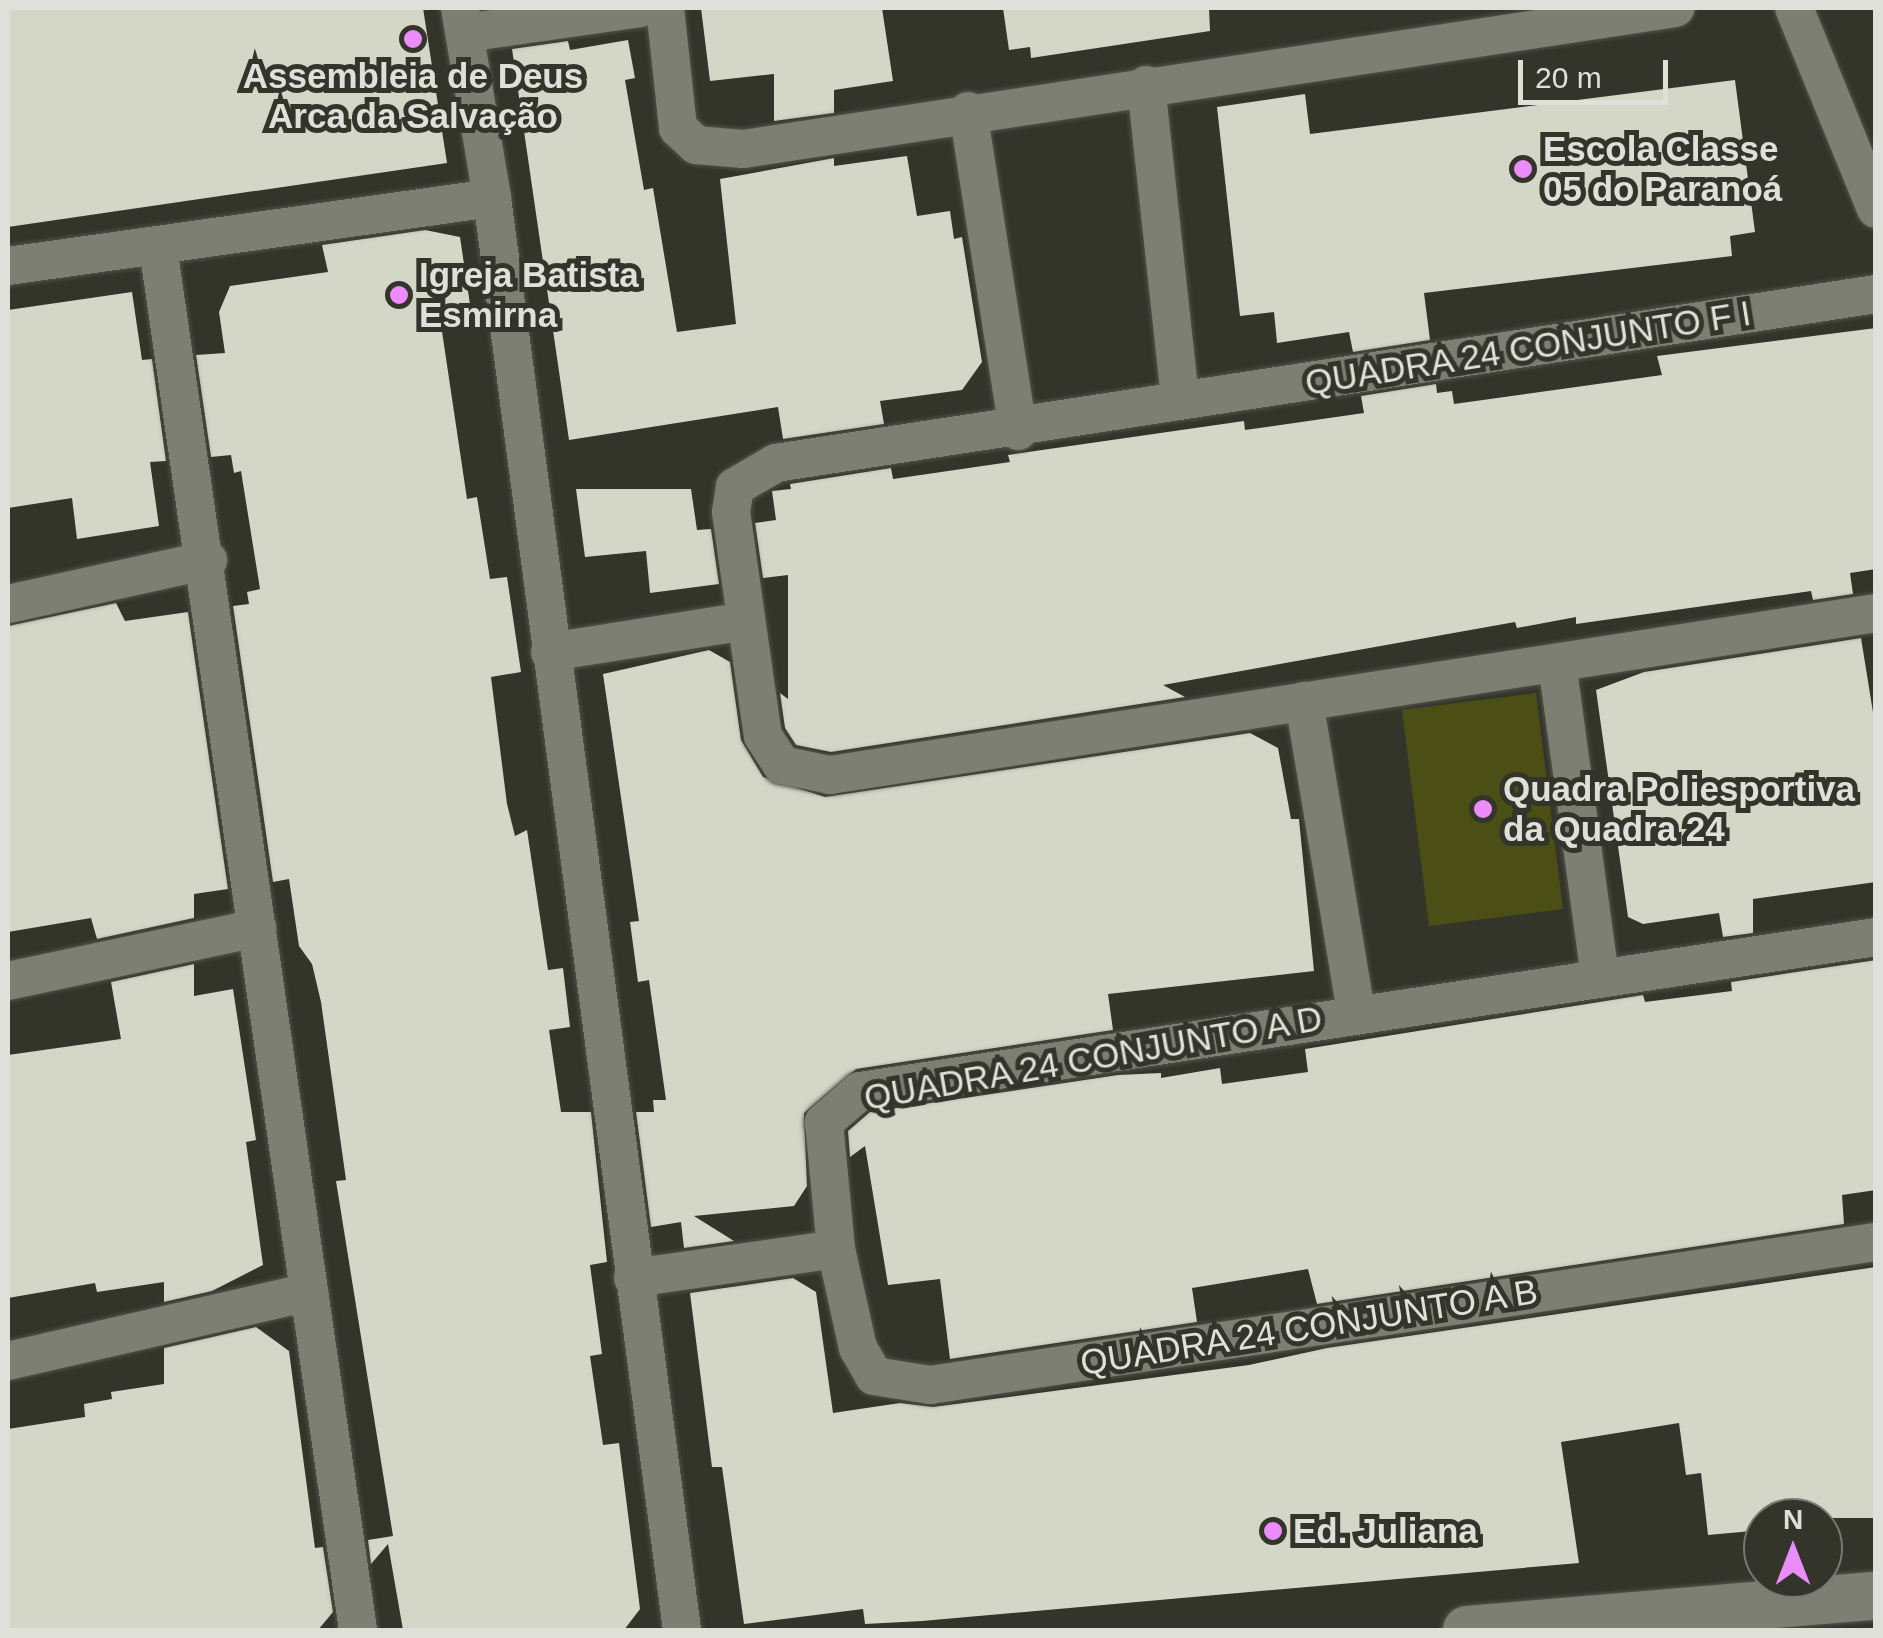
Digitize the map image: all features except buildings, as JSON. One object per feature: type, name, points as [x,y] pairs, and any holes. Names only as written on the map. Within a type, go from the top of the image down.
[{"type":"street","points":[[640,8],[463,20],[492,198],[682,1630]]},
{"type":"street","points":[[665,8],[678,128],[696,145],[742,149],[968,111],[1675,8]]},
{"type":"street","points":[[1794,8],[1876,209]]},
{"type":"street","points":[[1146,85],[1180,400]]},
{"type":"street","points":[[968,111],[1018,430]]},
{"type":"street","points":[[8,266],[492,198]]},
{"type":"street","points":[[158,247],[208,560],[256,928],[358,1630]]},
{"type":"street","name":"QUADRA 24 CONJUNTO F I","points":[[745,621],[730,512],[735,487],[776,463],[1018,430],[1180,400],[1876,294]]},
{"type":"street","points":[[8,604],[208,560]]},
{"type":"street","points":[[550,652],[745,621],[762,736],[782,765],[830,775],[1876,614]]},
{"type":"street","points":[[1557,664],[1600,974]]},
{"type":"street","points":[[1304,700],[1356,1012]]},
{"type":"street","points":[[8,981],[256,928]]},
{"type":"street","name":"QUADRA 24 CONJUNTO A D","points":[[836,1250],[824,1122],[831,1110],[860,1091],[1600,974],[1876,937]]},
{"type":"street","name":"QUADRA 24 CONJUNTO A B","points":[[836,1250],[858,1348],[874,1376],[930,1385],[1876,1242]]},
{"type":"street","points":[[633,1278],[836,1250]]},
{"type":"street","points":[[8,1360],[309,1292]]},
{"type":"street","points":[[1466,1630],[1521,1629],[1876,1596]]},
{"type":"shaded area","name":"Quadra Poliesportiva da Quadra 24","points":[[1536,693],[1563,909],[1429,926],[1402,710]]},
{"type":"place","name":"Assembleia de Deus Arca da Salvação","points":[[413,39]]},
{"type":"place","name":"Escola Classe 05 do Paranoá","points":[[1523,169]]},
{"type":"place","name":"Igreja Batista Esmirna","points":[[399,295]]},
{"type":"place","name":"Quadra Poliesportiva da Quadra 24","points":[[1483,809]]},
{"type":"place","name":"Ed. Juliana","points":[[1273,1531]]}]
